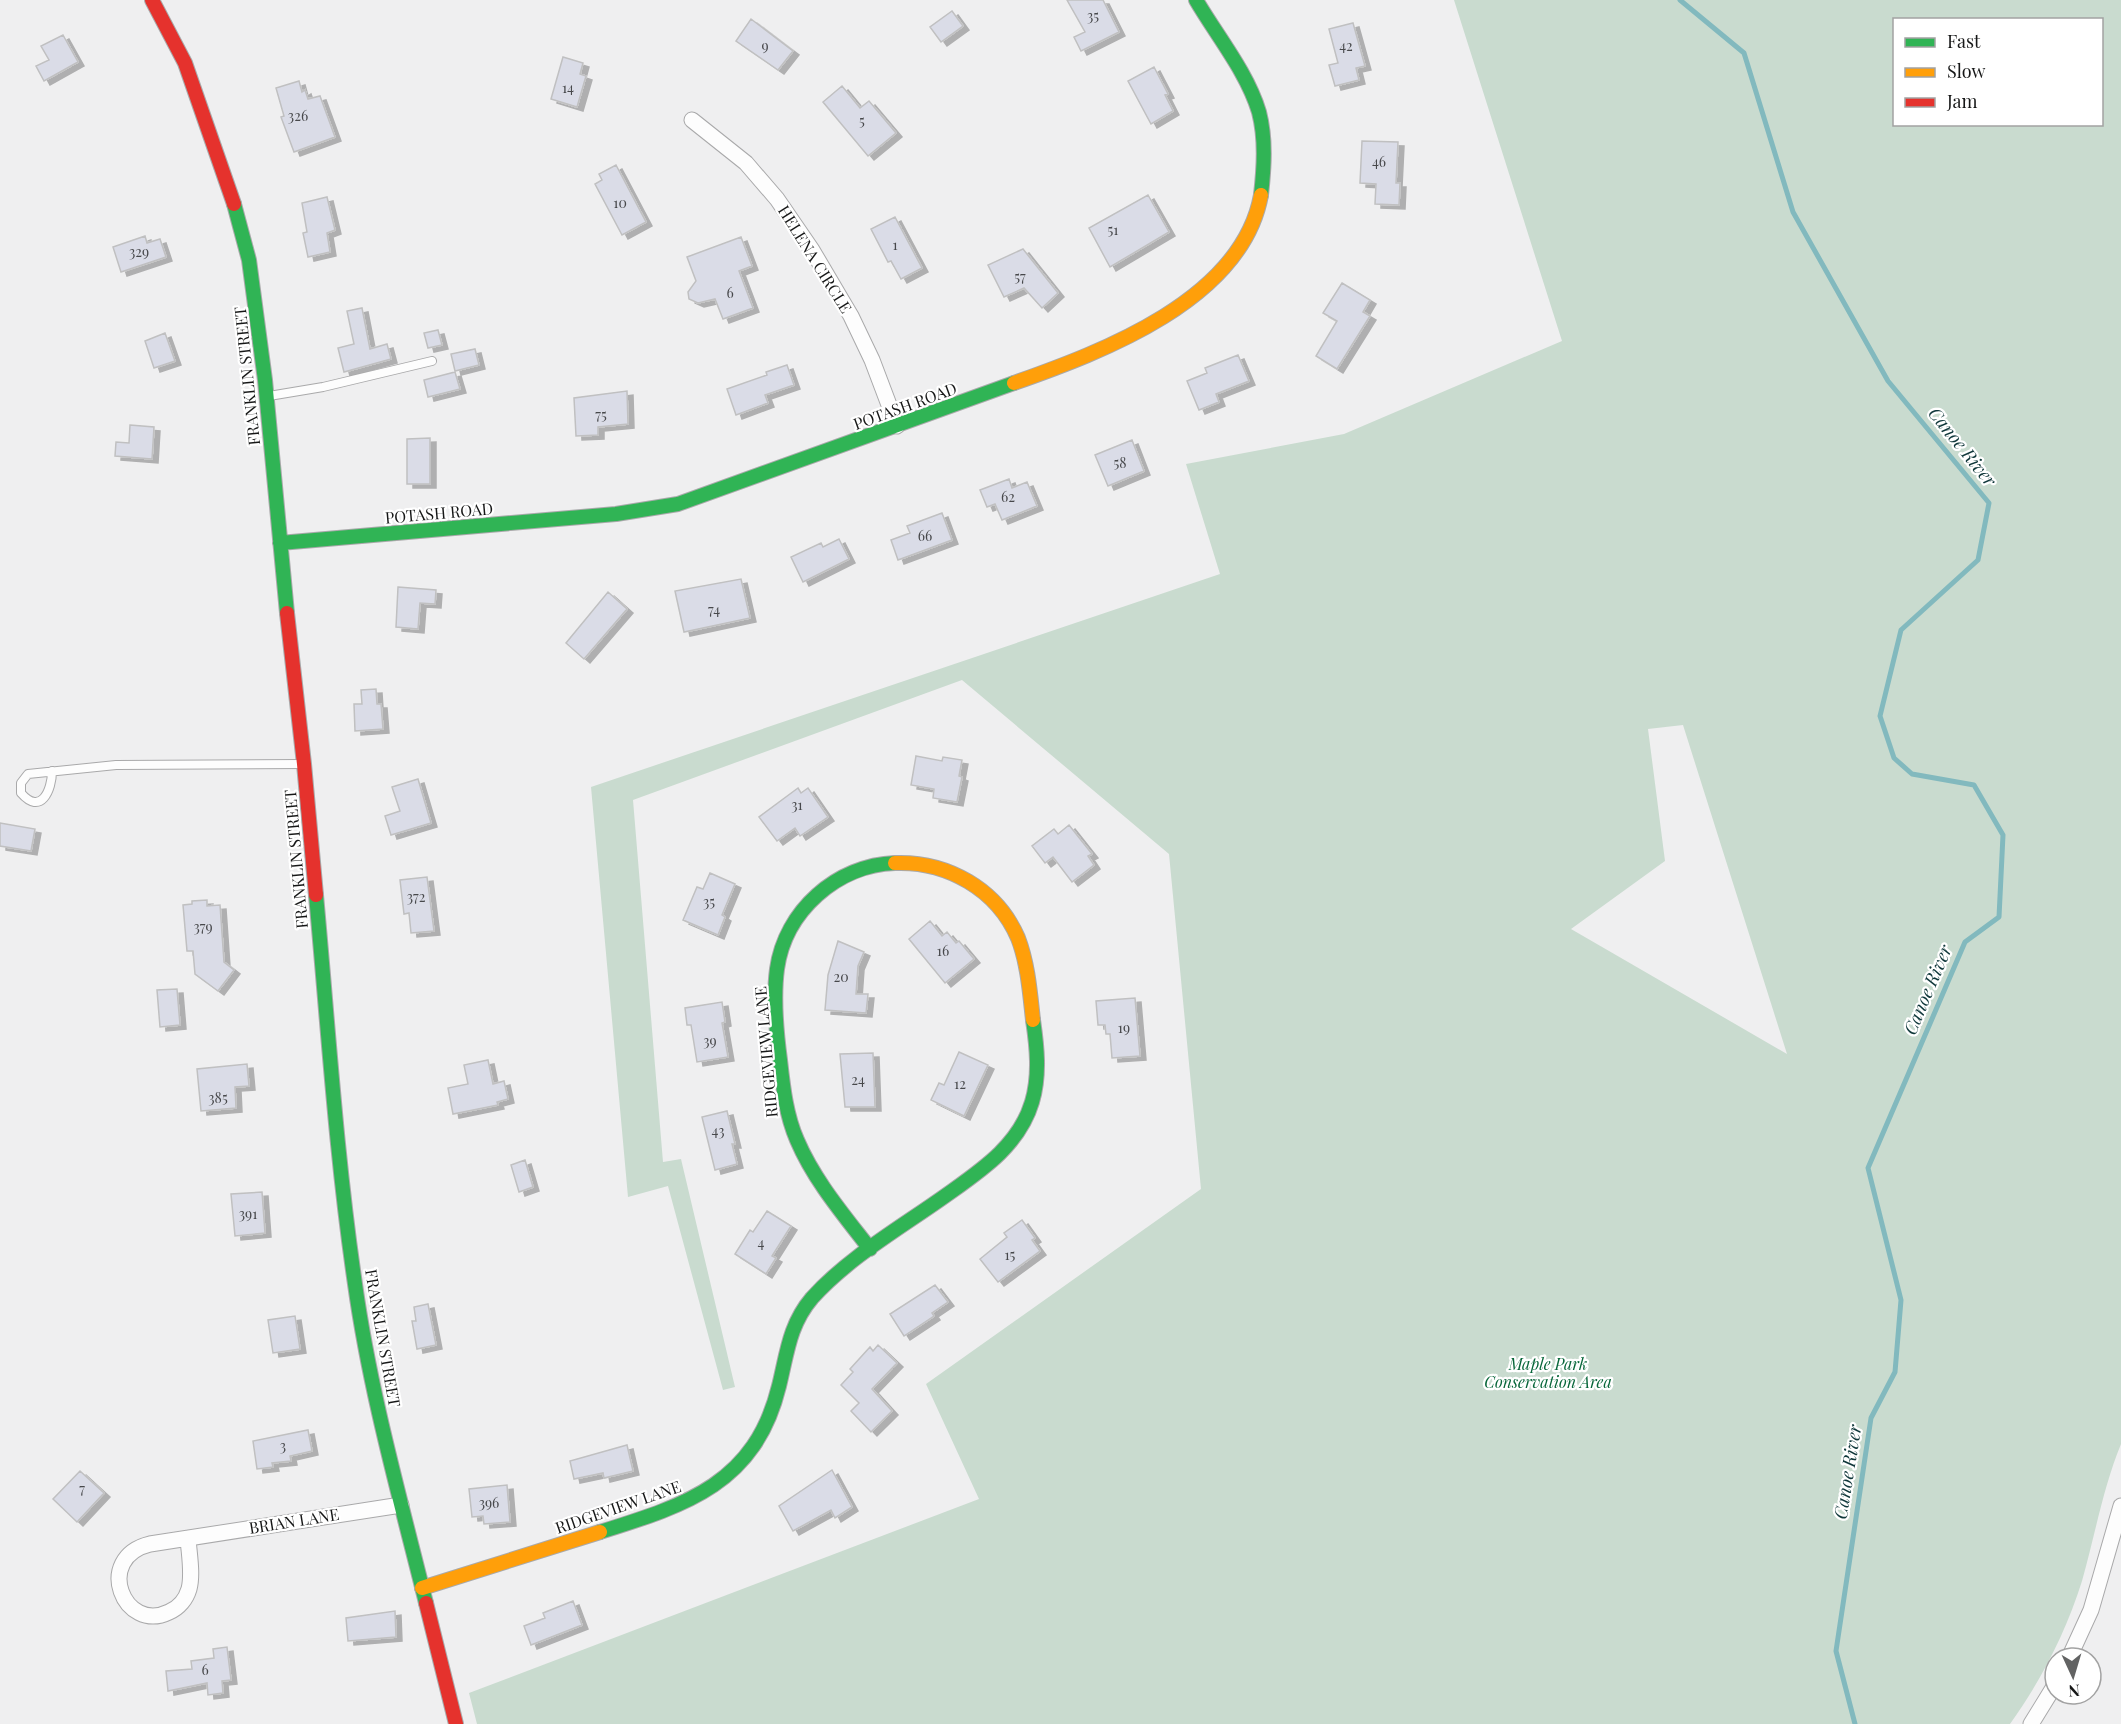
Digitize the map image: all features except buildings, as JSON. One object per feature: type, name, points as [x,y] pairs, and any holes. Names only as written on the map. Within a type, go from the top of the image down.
[{"type":"street","name":"FRANKLIN STREET","points":[[152,0],[184,63],[237,212],[249,260],[266,397],[304,764],[332,1074],[355,1286],[374,1389],[456,1724]]},
{"type":"street","name":"POTASH ROAD","points":[[280,543],[616,514],[658,508],[699,498],[1073,362],[1125,338],[1191,296],[1214,278],[1237,251],[1250,229],[1259,202],[1263,174],[1263,131],[1255,103],[1196,0]]},
{"type":"street","name":"HELENA CIRCLE","points":[[692,120],[746,163],[777,199],[806,242],[856,325],[873,360],[897,426]]},
{"type":"street","name":"RIDGEVIEW LANE","points":[[422,1588],[663,1512],[689,1501],[735,1470],[768,1424],[777,1401],[790,1335],[799,1315],[820,1288],[1001,1153],[1018,1134],[1025,1122],[1035,1089],[1037,1045],[1027,968],[1018,938],[1012,924],[993,900],[969,880],[941,867],[910,861],[879,863],[864,867],[823,888],[801,910],[786,937],[780,952],[775,982],[784,1095],[792,1130],[810,1168],[870,1249]]},
{"type":"street","name":"BRIAN LANE","points":[[188,1538],[190,1588],[183,1602],[171,1611],[157,1616],[142,1614],[129,1606],[121,1594],[118,1579],[125,1558],[143,1546],[188,1538],[401,1505]]},
{"type":"street","points":[[2074,1646],[2091,1610],[2121,1506]]},
{"type":"street","points":[[2031,1724],[2043,1704]]},
{"type":"lane","points":[[266,397],[323,387],[432,361]]},
{"type":"lane","points":[[52,771],[52,784],[48,795],[35,802],[27,800],[21,793],[21,783],[28,774],[52,771],[116,765],[304,764]]},
{"type":"green space","name":"Maple Park Conservation Area","points":[[1454,0],[2121,0],[2121,1444],[2104,1495],[2082,1581],[2068,1619],[2056,1646],[2043,1646],[2043,1671],[2010,1724],[477,1724],[469,1693],[979,1499],[926,1384],[1201,1189],[1169,854],[962,680],[633,800],[663,1162],[681,1159],[735,1387],[723,1390],[668,1186],[628,1197],[591,787],[1220,574],[1186,464],[1344,434],[1562,341]],"holes":[[[1683,725],[1787,1054],[1571,929],[1665,861],[1648,729]]]},
{"type":"waterway","name":"Canoe River","points":[[1680,0],[1744,53],[1793,212],[1888,381],[1989,503],[1978,560],[1901,630],[1880,716],[1894,758],[1912,774],[1974,785],[2003,835],[1999,917],[1965,942],[1868,1168],[1901,1300],[1895,1372],[1871,1418],[1836,1651],[1855,1724]]},
{"type":"traffic: fast","points":[[1196,0],[1239,68],[1254,97],[1264,143],[1261,195]]},
{"type":"traffic: fast","points":[[234,204],[249,260],[265,380],[287,613]]},
{"type":"traffic: fast","points":[[280,543],[616,514],[678,504],[1014,383]]},
{"type":"traffic: fast","points":[[870,1249],[820,1183],[793,1130],[786,1101],[779,1049],[775,992],[782,948],[803,910],[834,882],[853,872],[895,863]]},
{"type":"traffic: fast","points":[[316,895],[337,1139],[361,1324],[377,1405],[426,1603]]},
{"type":"traffic: fast","points":[[600,1532],[661,1512],[713,1486],[734,1468],[753,1446],[768,1419],[794,1329],[804,1308],[812,1298],[858,1256],[984,1167],[1018,1132],[1026,1118],[1035,1092],[1037,1051],[1033,1020]]},
{"type":"traffic: slow","points":[[1014,383],[1126,338],[1163,317],[1198,292],[1227,264],[1249,232],[1261,195]]},
{"type":"traffic: slow","points":[[895,863],[933,867],[951,873],[984,892],[997,905],[1018,938],[1028,979],[1033,1020]]},
{"type":"traffic: slow","points":[[422,1588],[600,1532]]},
{"type":"traffic: jam","points":[[152,0],[185,63],[234,204]]},
{"type":"traffic: jam","points":[[287,613],[316,895]]},
{"type":"traffic: jam","points":[[426,1603],[456,1724]]}]
